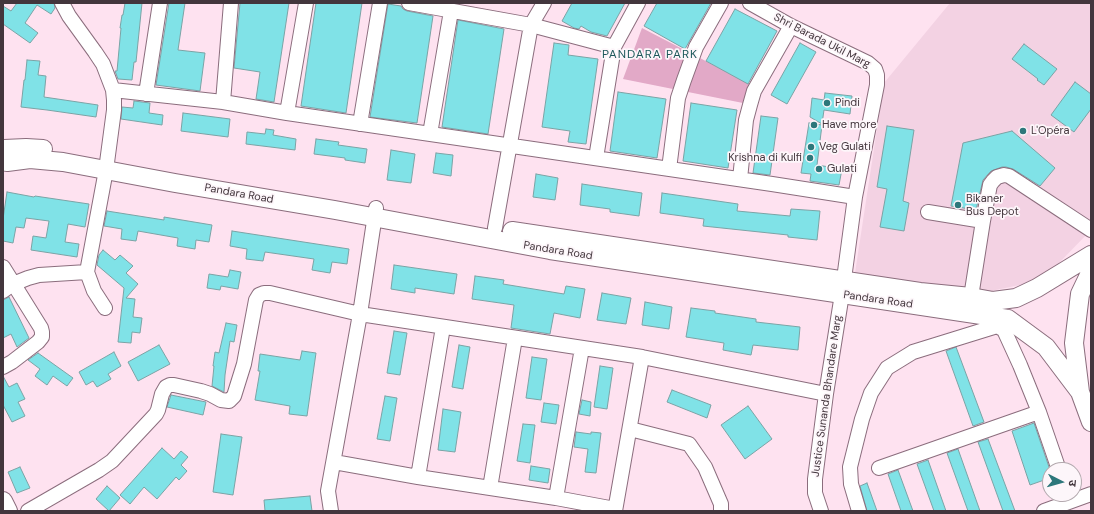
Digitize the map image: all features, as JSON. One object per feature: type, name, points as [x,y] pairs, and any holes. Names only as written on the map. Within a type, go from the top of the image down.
[{"type":"main road","name":"Pandara Road","points":[[4,156],[106,165],[175,184],[376,213],[550,250],[843,287],[920,292],[971,297],[993,301],[1016,298],[1037,288],[1091,255]]},
{"type":"main road","name":"Pandara Road","points":[[376,213],[415,215],[675,256],[843,287],[890,302],[956,310],[1008,319],[1046,347],[1080,392]]},
{"type":"main road","points":[[1091,271],[1080,294],[1074,343],[1080,392],[1091,422]]},
{"type":"main road","points":[[3,501],[8,511]]},
{"type":"street","points":[[62,3],[69,16],[99,58],[113,90],[114,110],[87,272],[94,291],[105,308]]},
{"type":"street","points":[[146,94],[160,3]]},
{"type":"street","points":[[223,102],[232,3]]},
{"type":"street","points":[[287,114],[306,3]]},
{"type":"street","points":[[360,124],[380,3]]},
{"type":"street","points":[[409,3],[460,6],[481,16],[531,25],[614,47]]},
{"type":"street","points":[[495,228],[531,25],[544,3]]},
{"type":"street","points":[[596,158],[614,47],[638,3]]},
{"type":"street","points":[[669,169],[678,98],[696,47],[721,3]]},
{"type":"street","name":"Shri Barada Ukil Marg","points":[[750,3],[791,26],[868,63],[875,69],[877,75],[877,85],[855,197],[843,287]]},
{"type":"street","points":[[430,134],[460,6]]},
{"type":"street","points":[[740,179],[746,120],[754,91],[791,26]]},
{"type":"street","points":[[113,90],[223,102],[287,114],[509,145],[855,197]]},
{"type":"street","points":[[971,297],[991,182],[998,177],[1006,175],[1091,230]]},
{"type":"street","points":[[928,212],[983,221]]},
{"type":"street","points":[[332,511],[328,491],[360,314],[376,213]]},
{"type":"street","points":[[3,267],[8,288],[41,328],[42,337],[38,342],[3,367]]},
{"type":"street","points":[[8,288],[28,278],[39,275],[87,272]]},
{"type":"street","name":"Justice Sunanda Bhandare Marg","points":[[821,511],[815,493],[815,479],[826,394],[843,287]]},
{"type":"street","points":[[28,511],[112,461],[156,414],[162,394],[166,387],[174,385],[201,391],[225,401],[229,401],[234,396],[244,364],[256,300],[259,295],[264,293],[270,293],[360,314],[642,356],[826,394]]},
{"type":"street","points":[[859,511],[851,484],[850,467],[862,420],[871,393],[887,368],[913,352],[996,326],[1004,330],[1020,365],[1056,462]]},
{"type":"street","points":[[418,477],[443,327]]},
{"type":"street","points":[[490,488],[515,338]]},
{"type":"street","points":[[556,498],[582,348]]},
{"type":"street","points":[[334,462],[418,477],[556,498],[615,510],[642,356]]},
{"type":"street","points":[[879,468],[1038,412]]},
{"type":"street","points":[[630,429],[689,444],[705,467],[721,504],[721,511]]},
{"type":"street","points":[[1044,511],[1061,502]]},
{"type":"shaded area","points":[[950,3],[1091,3],[1091,230],[1057,265],[1029,283],[991,291],[959,290],[855,273],[884,83]]},
{"type":"shaded area","points":[[642,28],[750,84],[743,103],[623,79]]},
{"type":"building","points":[[17,3],[54,3],[55,8],[51,14],[37,5],[25,23],[38,33],[30,43],[3,24],[3,6],[11,11]]},
{"type":"building","points":[[125,3],[142,3],[136,62],[134,62],[132,80],[118,79],[115,71],[117,71],[120,28]]},
{"type":"building","points":[[169,3],[185,3],[178,50],[205,53],[200,91],[156,85]]},
{"type":"building","points":[[240,3],[289,3],[274,102],[256,99],[260,72],[234,68]]},
{"type":"building","points":[[316,3],[362,3],[346,113],[301,106]]},
{"type":"building","points":[[572,3],[625,3],[607,36],[591,32],[581,26],[579,29],[574,28],[562,21]]},
{"type":"building","points":[[657,3],[711,3],[685,49],[644,26]]},
{"type":"building","points":[[388,4],[401,6],[407,11],[433,16],[417,123],[370,117]]},
{"type":"building","points":[[735,9],[777,31],[748,84],[706,61]]},
{"type":"building","points":[[458,20],[504,29],[488,134],[442,127]]},
{"type":"building","points":[[554,43],[569,45],[568,55],[598,59],[586,144],[568,142],[570,131],[542,127]]},
{"type":"building","points":[[800,43],[816,52],[787,104],[771,95]]},
{"type":"building","points":[[1024,44],[1057,69],[1044,85],[1012,59]]},
{"type":"building","points":[[27,60],[40,61],[38,75],[46,76],[44,97],[98,105],[96,117],[21,107]]},
{"type":"building","points":[[1075,82],[1091,94],[1091,109],[1074,132],[1051,115]]},
{"type":"building","points":[[618,92],[666,99],[657,158],[610,151]]},
{"type":"building","points":[[825,93],[852,96],[850,114],[824,110],[822,124],[810,117],[812,98],[824,100]]},
{"type":"building","points":[[134,101],[150,103],[149,113],[163,115],[162,125],[121,119],[122,107],[133,108]]},
{"type":"building","points":[[691,103],[737,110],[728,168],[683,161]]},
{"type":"building","points":[[183,113],[230,119],[228,137],[181,131]]},
{"type":"building","points":[[761,116],[778,118],[770,175],[753,173]]},
{"type":"building","points":[[809,123],[822,125],[817,165],[842,169],[839,185],[810,181],[811,174],[801,173]]},
{"type":"building","points":[[887,126],[914,130],[903,201],[909,203],[904,231],[880,227],[887,189],[877,187]]},
{"type":"building","points":[[266,129],[274,130],[273,135],[296,139],[295,150],[246,144],[247,132],[265,134]]},
{"type":"building","points":[[1012,131],[1055,168],[1040,186],[1013,169],[1002,167],[991,171],[983,180],[976,210],[951,206],[963,143]]},
{"type":"building","points":[[316,139],[339,142],[338,145],[367,149],[365,163],[345,160],[345,158],[314,154]]},
{"type":"building","points":[[391,150],[415,154],[411,183],[387,180]]},
{"type":"building","points":[[436,153],[453,155],[451,176],[433,173]]},
{"type":"building","points":[[536,174],[558,178],[555,200],[533,197]]},
{"type":"building","points":[[582,184],[642,193],[639,216],[610,212],[610,209],[580,205]]},
{"type":"building","points":[[7,192],[89,204],[85,227],[68,224],[65,242],[79,244],[77,257],[31,250],[33,236],[46,238],[49,221],[26,218],[24,228],[16,227],[13,243],[3,241],[3,219]]},
{"type":"building","points":[[662,193],[738,204],[737,211],[790,216],[791,209],[820,211],[817,240],[788,237],[788,235],[703,226],[704,219],[660,213]]},
{"type":"building","points":[[107,211],[164,220],[164,217],[212,225],[209,242],[196,240],[195,249],[177,246],[178,238],[138,231],[136,241],[121,239],[122,229],[104,226]]},
{"type":"building","points":[[232,231],[349,249],[347,264],[332,262],[330,273],[312,270],[314,259],[265,252],[263,261],[246,259],[247,249],[230,246]]},
{"type":"building","points":[[103,250],[115,260],[120,255],[133,266],[126,273],[138,284],[126,298],[135,299],[133,317],[142,318],[140,333],[132,332],[131,343],[118,342],[124,288],[97,265],[99,255]]},
{"type":"building","points":[[394,265],[457,274],[454,294],[415,288],[415,293],[391,289]]},
{"type":"building","points":[[230,270],[241,272],[238,289],[221,286],[220,290],[207,288],[209,274],[228,277]]},
{"type":"building","points":[[475,276],[504,280],[503,284],[564,294],[566,286],[585,289],[580,318],[554,313],[550,334],[511,328],[514,305],[472,299]]},
{"type":"building","points":[[602,293],[631,298],[626,324],[597,320]]},
{"type":"building","points":[[9,297],[29,338],[17,347],[11,334],[3,338],[3,300]]},
{"type":"building","points":[[645,302],[672,307],[669,329],[642,325]]},
{"type":"building","points":[[691,308],[756,319],[756,322],[800,327],[798,350],[753,345],[751,355],[723,350],[724,343],[686,337]]},
{"type":"building","points":[[226,323],[237,325],[234,342],[230,341],[224,392],[212,386],[215,352],[219,353]]},
{"type":"building","points":[[394,331],[407,333],[400,375],[387,373]]},
{"type":"building","points":[[159,345],[170,364],[138,381],[128,362]]},
{"type":"building","points":[[459,345],[470,347],[463,389],[452,387]]},
{"type":"building","points":[[956,347],[984,422],[973,426],[946,351]]},
{"type":"building","points":[[302,351],[316,353],[307,416],[289,414],[290,406],[255,400],[260,371],[258,371],[260,354],[300,360]]},
{"type":"building","points":[[114,352],[121,366],[108,374],[111,379],[97,387],[93,381],[86,385],[79,372]]},
{"type":"building","points":[[38,353],[73,378],[67,386],[53,376],[47,385],[35,376],[40,369],[28,360]]},
{"type":"building","points":[[532,357],[547,359],[541,400],[526,398]]},
{"type":"building","points":[[600,366],[613,368],[607,409],[594,407]]},
{"type":"building","points":[[3,376],[9,387],[17,383],[25,399],[18,402],[25,416],[12,422],[3,405]]},
{"type":"building","points":[[672,390],[711,405],[707,418],[667,402]]},
{"type":"building","points":[[171,395],[206,402],[203,415],[167,407]]},
{"type":"building","points":[[385,396],[397,398],[390,441],[377,439]]},
{"type":"building","points":[[582,400],[591,402],[590,416],[579,414]]},
{"type":"building","points":[[544,403],[559,405],[556,424],[541,422]]},
{"type":"building","points":[[748,406],[772,439],[745,459],[721,425]]},
{"type":"building","points":[[443,409],[461,412],[455,452],[438,450]]},
{"type":"building","points":[[1034,423],[1047,462],[1042,462],[1042,481],[1030,485],[1012,431]]},
{"type":"building","points":[[523,424],[535,425],[530,463],[517,461]]},
{"type":"building","points":[[576,432],[591,434],[591,432],[601,433],[596,473],[585,472],[588,449],[574,447]]},
{"type":"building","points":[[221,434],[242,437],[233,495],[213,492]]},
{"type":"building","points":[[988,439],[1015,511],[1003,511],[978,442]]},
{"type":"building","points":[[162,448],[174,459],[181,451],[188,457],[181,465],[187,471],[179,480],[176,477],[157,499],[144,487],[130,504],[120,495]]},
{"type":"building","points":[[958,449],[980,511],[968,511],[947,453]]},
{"type":"building","points":[[928,460],[946,511],[934,511],[917,464]]},
{"type":"building","points":[[531,466],[550,469],[548,483],[529,480]]},
{"type":"building","points":[[20,467],[30,488],[17,493],[8,472]]},
{"type":"building","points":[[898,470],[913,511],[901,511],[888,474]]},
{"type":"building","points":[[867,483],[877,511],[867,511],[860,486]]},
{"type":"building","points":[[107,486],[120,498],[109,511],[96,499]]},
{"type":"building","points":[[310,496],[312,511],[265,511],[264,500]]},
{"type":"place","name":"Pindi","points":[[827,103]]},
{"type":"place","name":"Have more","points":[[814,125]]},
{"type":"place","name":"L'Opéra","points":[[1023,131]]},
{"type":"place","name":"Veg Gulati","points":[[811,147]]},
{"type":"place","name":"Krishna di Kulfi","points":[[810,158]]},
{"type":"place","name":"Gulati","points":[[819,169]]},
{"type":"place","name":"Bikaner Bus Depot","points":[[958,205]]},
{"type":"district","name":"PANDARA PARK","points":[[650,55]]}]
